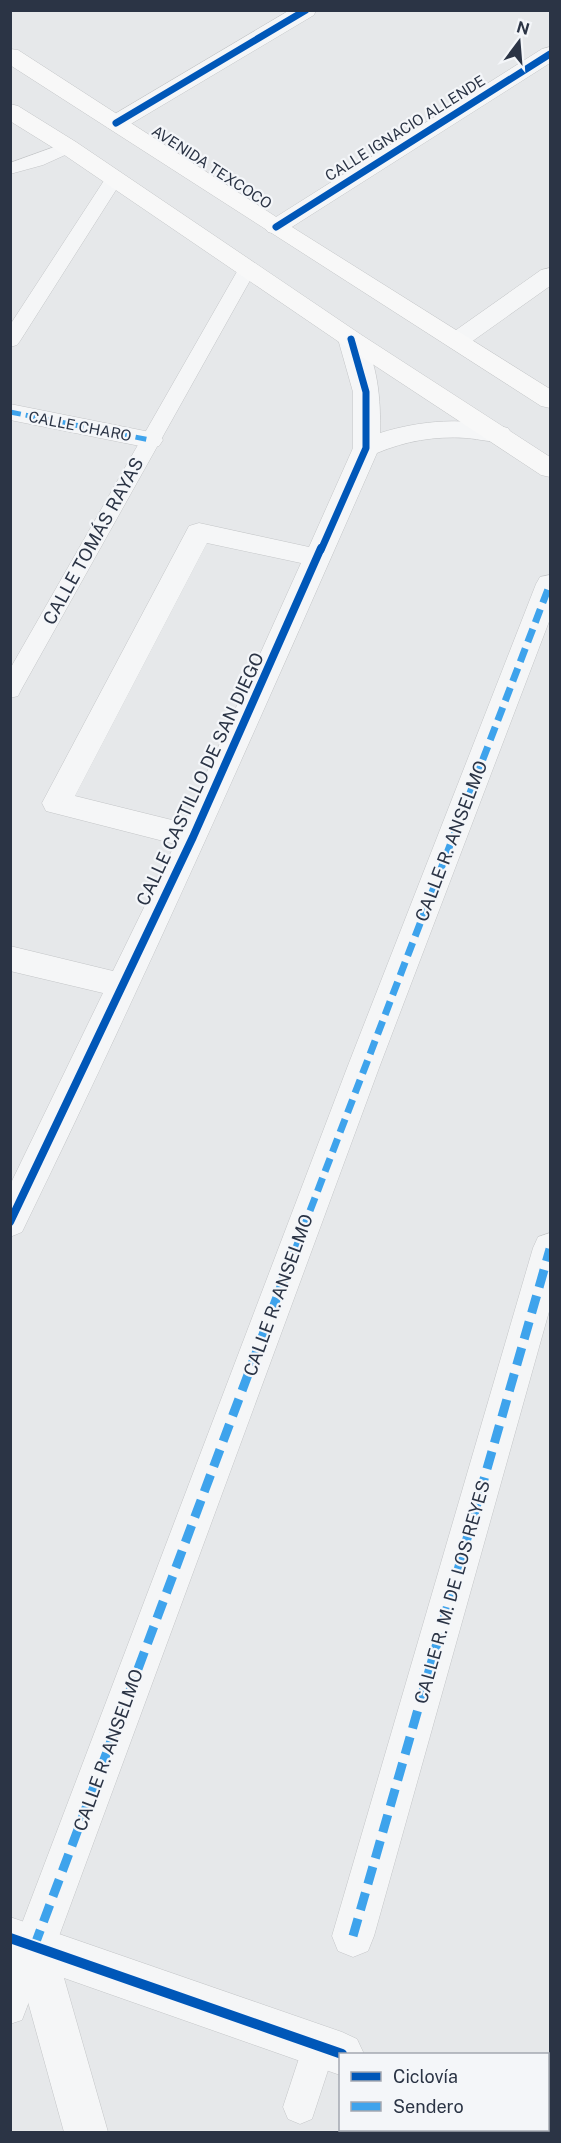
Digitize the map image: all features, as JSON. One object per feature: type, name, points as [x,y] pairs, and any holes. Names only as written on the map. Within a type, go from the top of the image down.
[{"type":"main road","name":"AVENIDA TEXCOCO","points":[[10,55],[550,400]]},
{"type":"main road","points":[[10,111],[68,147],[351,339],[550,469]]},
{"type":"street","points":[[116,123],[306,10]]},
{"type":"street","name":"CALLE IGNACIO ALLENDE","points":[[276,227],[550,54]]},
{"type":"street","points":[[458,340],[550,275]]},
{"type":"street","name":"CALLE CASTILLO DE SAN DIEGO","points":[[10,1222],[193,837],[366,448],[369,419],[367,391],[361,364],[351,339]]},
{"type":"street","name":"CALLE CHARO","points":[[10,412],[150,440]]},
{"type":"street","points":[[366,448],[384,439],[424,430],[458,429],[499,434]]},
{"type":"street","points":[[193,837],[57,803],[199,532],[319,558]]},
{"type":"street","name":"CALLE R. ANSELMO","points":[[22,1942],[550,584]]},
{"type":"street","points":[[10,958],[123,986]]},
{"type":"street","name":"CALLE R. M. DE LOS REYES","points":[[353,1936],[550,1248]]},
{"type":"street","points":[[22,1942],[331,2050]]},
{"type":"street","points":[[22,1942],[86,2133]]},
{"type":"lane","points":[[10,169],[37,161],[68,147]]},
{"type":"lane","points":[[10,341],[114,179]]},
{"type":"lane","name":"CALLE TOMÁS RAYAS","points":[[10,690],[248,268]]},
{"type":"lane","name":"CALLE R. ANSELMO","points":[[10,2008],[22,1942]]},
{"type":"lane","points":[[300,2107],[331,2050]]},
{"type":"marked path","points":[[10,412],[150,440]]},
{"type":"marked path","points":[[34,1947],[363,1068],[550,584]]},
{"type":"marked path","points":[[353,1936],[550,1248]]},
{"type":"cycle path","points":[[116,123],[306,10]]},
{"type":"cycle path","points":[[276,227],[550,54]]},
{"type":"cycle path","points":[[10,1222],[193,837],[366,448],[366,392],[351,339]]},
{"type":"cycle path","points":[[10,1938],[339,2053]]}]
